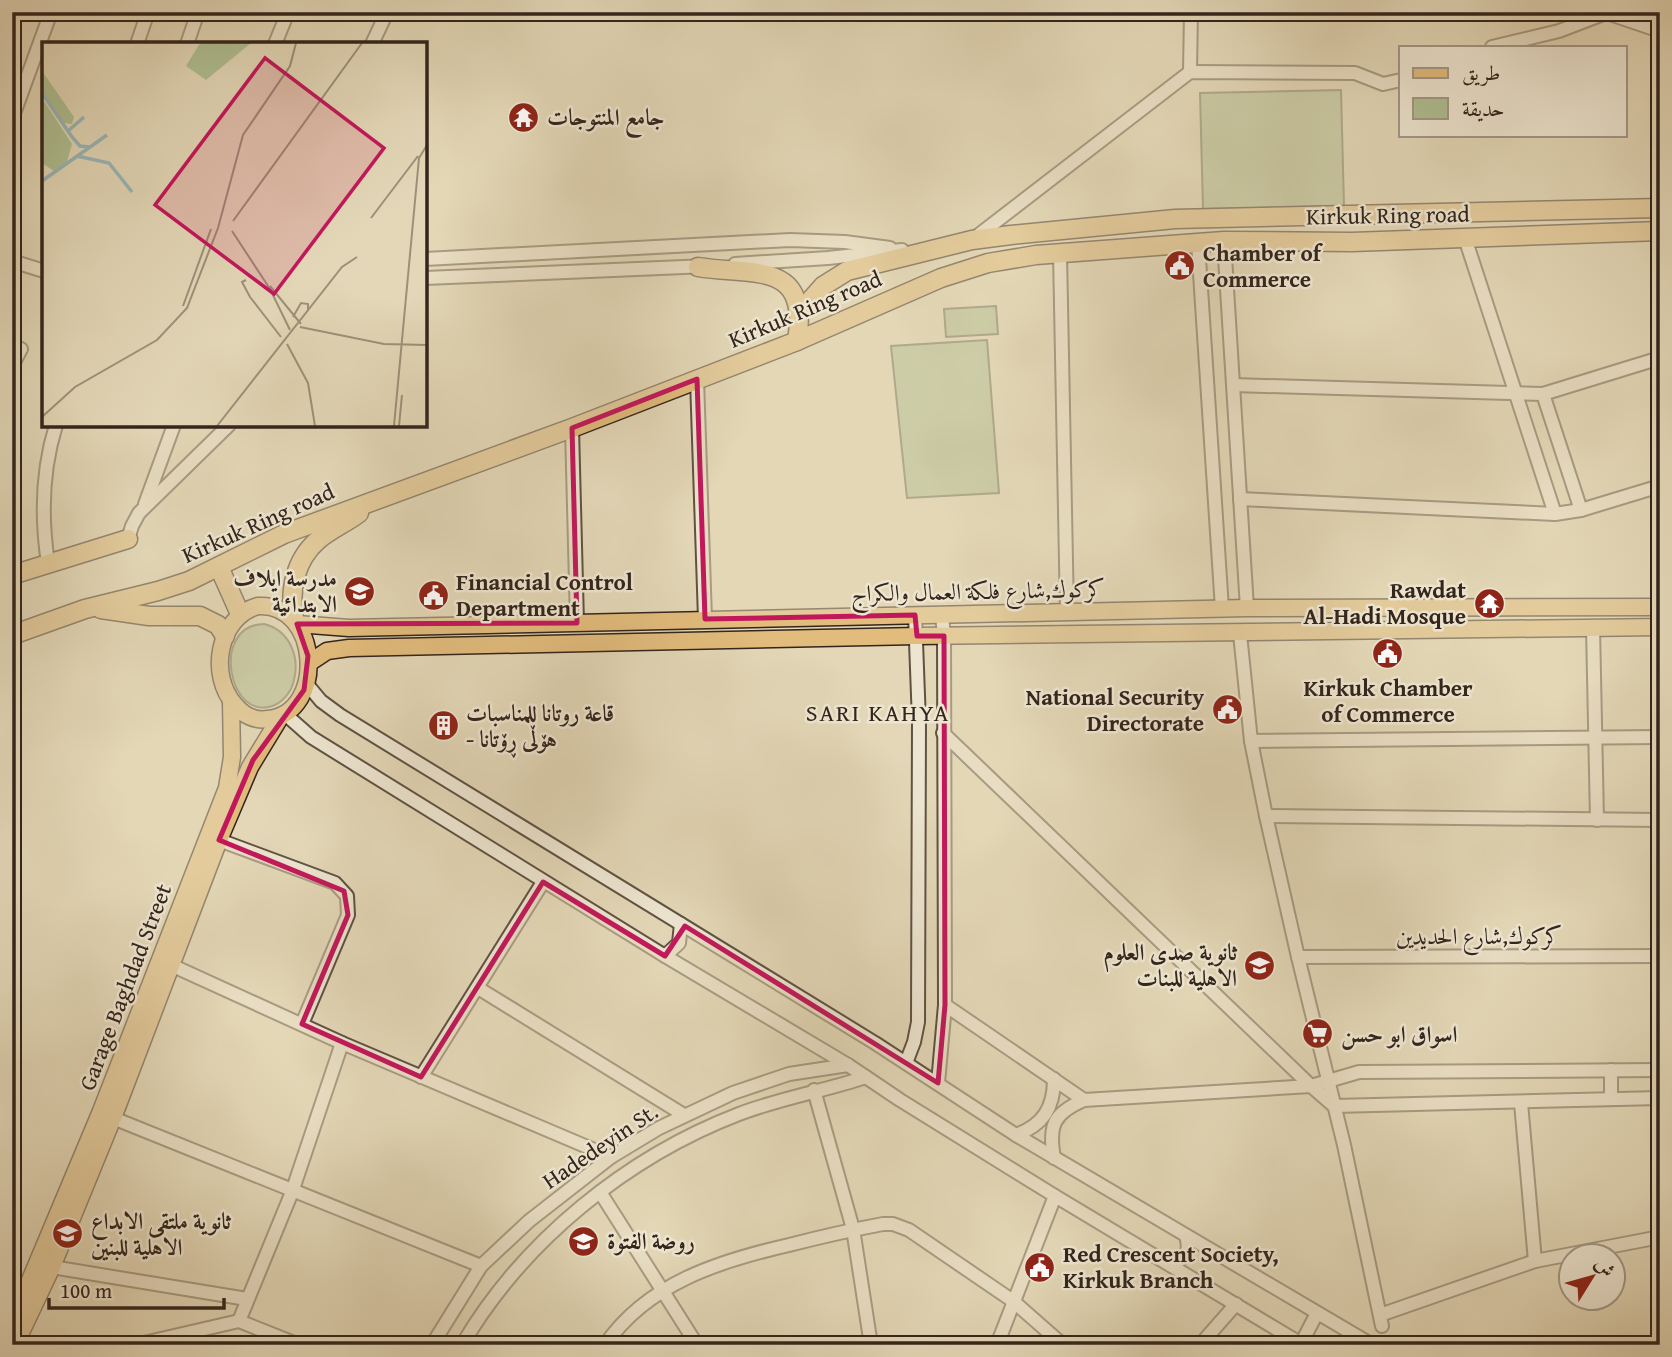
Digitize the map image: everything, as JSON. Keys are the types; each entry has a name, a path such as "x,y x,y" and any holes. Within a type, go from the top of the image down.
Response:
{"highway":[{"name":"Kirkuk Ring road","path":"800,312 822,286 838,275 856,268 972,240 1175,219 1660,208"},
{"path":"1352,242 1354,214"},
{"name":"Kirkuk Ring road","path":"12,635 94,607 174,586 219,568 284,534 572,428 797,341 964,270 1012,258 1224,241 1352,242 1660,231"},
{"path":"698,267 764,273 778,278 794,295 800,312 797,341"},
{"path":"295,622 292,590 300,563 318,540 353,518 373,501"},
{"path":"12,575 128,539"},
{"path":"219,568 240,614"},
{"path":"94,607 149,616 200,616 218,625 225,636"}],"main road":[{"name":"كركوك,شارع فلكة العمال والكراج","path":"295,622 349,628 1247,608 1660,607"},
{"path":"252,608 277,608 295,622 306,643 309,663 306,683 297,701 283,715 264,720 251,717 231,701 223,683 220,656 225,636 240,614 252,608"},
{"name":"كركوك,شارع فلكة العمال والكراج","path":"309,663 327,651 349,648 917,636 1660,627"},
{"name":"Garage Baghdad Street","path":"37,1285 227,788 232,757 231,701"},
{"name":"Garage Baghdad Street","path":"37,1285 52,1268 250,767 283,715"},
{"path":"12,1300 37,1285"},
{"path":"12,1323 37,1285"},
{"path":"15,1345 37,1285"},
{"path":"26,1345 38,1314 37,1285"}],"street":[{"path":"12,119 51,12"},
{"path":"138,42 148,12"},
{"path":"188,42 198,12"},
{"path":"276,42 288,12"},
{"path":"373,42 387,12"},
{"path":"1190,72 1191,12"},
{"path":"1496,46 1559,31 1605,13 1623,16 1660,31"},
{"path":"972,240 1190,72 1355,73 1383,84 1399,80"},
{"path":"1465,238 1518,393 1555,513"},
{"path":"427,258 809,239 900,250"},
{"path":"1224,241 1247,608"},
{"path":"1198,243 1222,609"},
{"path":"427,278 698,267 900,250 934,250"},
{"path":"1060,253 1067,613"},
{"path":"12,261 42,270"},
{"path":"12,346 21,349 12,366"},
{"path":"1233,385 1543,394 1660,358"},
{"path":"697,379 705,619"},
{"path":"1543,394 1581,510"},
{"path":"48,563 43,519 44,497 56,427"},
{"path":"144,507 173,427"},
{"path":"128,539 135,519 144,507 227,427"},
{"path":"572,428 577,623"},
{"path":"1240,499 1555,513 1581,510 1660,486"},
{"path":"906,1063 918,1021 915,615"},
{"path":"938,1083 944,1005 942,615"},
{"path":"1593,627 1597,820"},
{"path":"1240,634 1251,741 1266,816 1334,1105 1381,1321 1535,1261 1660,1237"},
{"path":"306,683 330,708 906,1063 1016,1135 1372,1345"},
{"path":"283,715 311,737 543,882 848,1065 1055,1196 1302,1344 1317,1313"},
{"path":"943,733 1334,1105 1660,1098"},
{"path":"1251,741 1660,737"},
{"path":"1266,816 1660,820"},
{"path":"219,841 329,881 340,886 348,897 348,915 302,1024"},
{"path":"421,1077 543,882"},
{"path":"665,956 678,943 681,924"},
{"name":"كركوك,شارع الحديدين","path":"1298,957 1660,956"},
{"path":"171,965 342,1043 611,1157"},
{"path":"478,988 684,1115"},
{"path":"944,1005 1084,1100"},
{"path":"239,1321 292,1192 342,1043"},
{"name":"Hadedeyin St.","path":"432,1345 481,1266 529,1221 611,1157 684,1115 733,1093 777,1078 848,1065"},
{"path":"1611,1070 1611,1100"},
{"path":"1054,1158 1052,1127 1063,1111 1084,1100 1311,1086 1359,1072 1660,1070"},
{"name":"Hadedeyin St.","path":"462,1345 505,1284 545,1240 600,1192 664,1150 713,1125 766,1104 866,1077"},
{"path":"1016,1135 1035,1126 1044,1118 1052,1100 1054,1079"},
{"path":"814,1090 853,1229 871,1345"},
{"path":"1521,1103 1535,1261"},
{"path":"113,1118 481,1266"},
{"path":"600,1192 698,1345"},
{"path":"998,1345 1055,1196"},
{"path":"529,1221 545,1240"},
{"path":"605,1345 631,1315 665,1290 695,1273 732,1258 883,1224 901,1227 1013,1301 1063,1345"},
{"path":"1169,1264 1186,1256 1189,1245 1186,1236"},
{"path":"52,1268 247,1299"},
{"path":"1200,1345 1236,1304"},
{"path":"135,1345 239,1321 299,1345"}],"highlighted area":[{"path":"697,379 705,619 915,615 917,636 944,636 945,1005 938,1083 685,926 665,956 543,882 421,1077 302,1024 348,915 344,891 219,840 253,760 304,690 308,656 297,624 577,623 572,428"}],"green space":[{"path":"1341,90 1344,206 1203,209 1200,93"},
{"path":"996,306 998,334 946,337 944,309"},
{"path":"987,340 999,493 907,498 891,346"},
{"path":"264,624 280,632 291,645 295,671 292,687 285,698 275,705 259,707 246,701 237,688 231,655 236,640 247,629"}],"place":[{"name":"جامع المنتوجات","path":"524,117"},
{"name":"Chamber of Commerce","path":"1180,266"},
{"name":"مدرسة ايلاف الابتدائية","path":"360,591"},
{"name":"Financial Control Department","path":"433,595"},
{"name":"Rawdat Al-Hadi Mosque","path":"1489,603"},
{"name":"Kirkuk Chamber of Commerce","path":"1388,654"},
{"name":"National Security Directorate","path":"1227,710"},
{"name":"قاعة روتانا للمناسبات - هۆڵی ڕۆتانا","path":"443,726"},
{"name":"ثانوية صدى العلوم الاهلية للبنات","path":"1260,965"},
{"name":"اسواق ابو حسن","path":"1318,1034"},
{"name":"ثانوية ملتقى الابداع الاهلية للبنين","path":"68,1234"},
{"name":"روضة الفتوة","path":"584,1241"},
{"name":"Red Crescent Society, Kirkuk Branch","path":"1040,1267"}],"district":[{"name":"SARI KAHYA","path":"878,713"}]}
